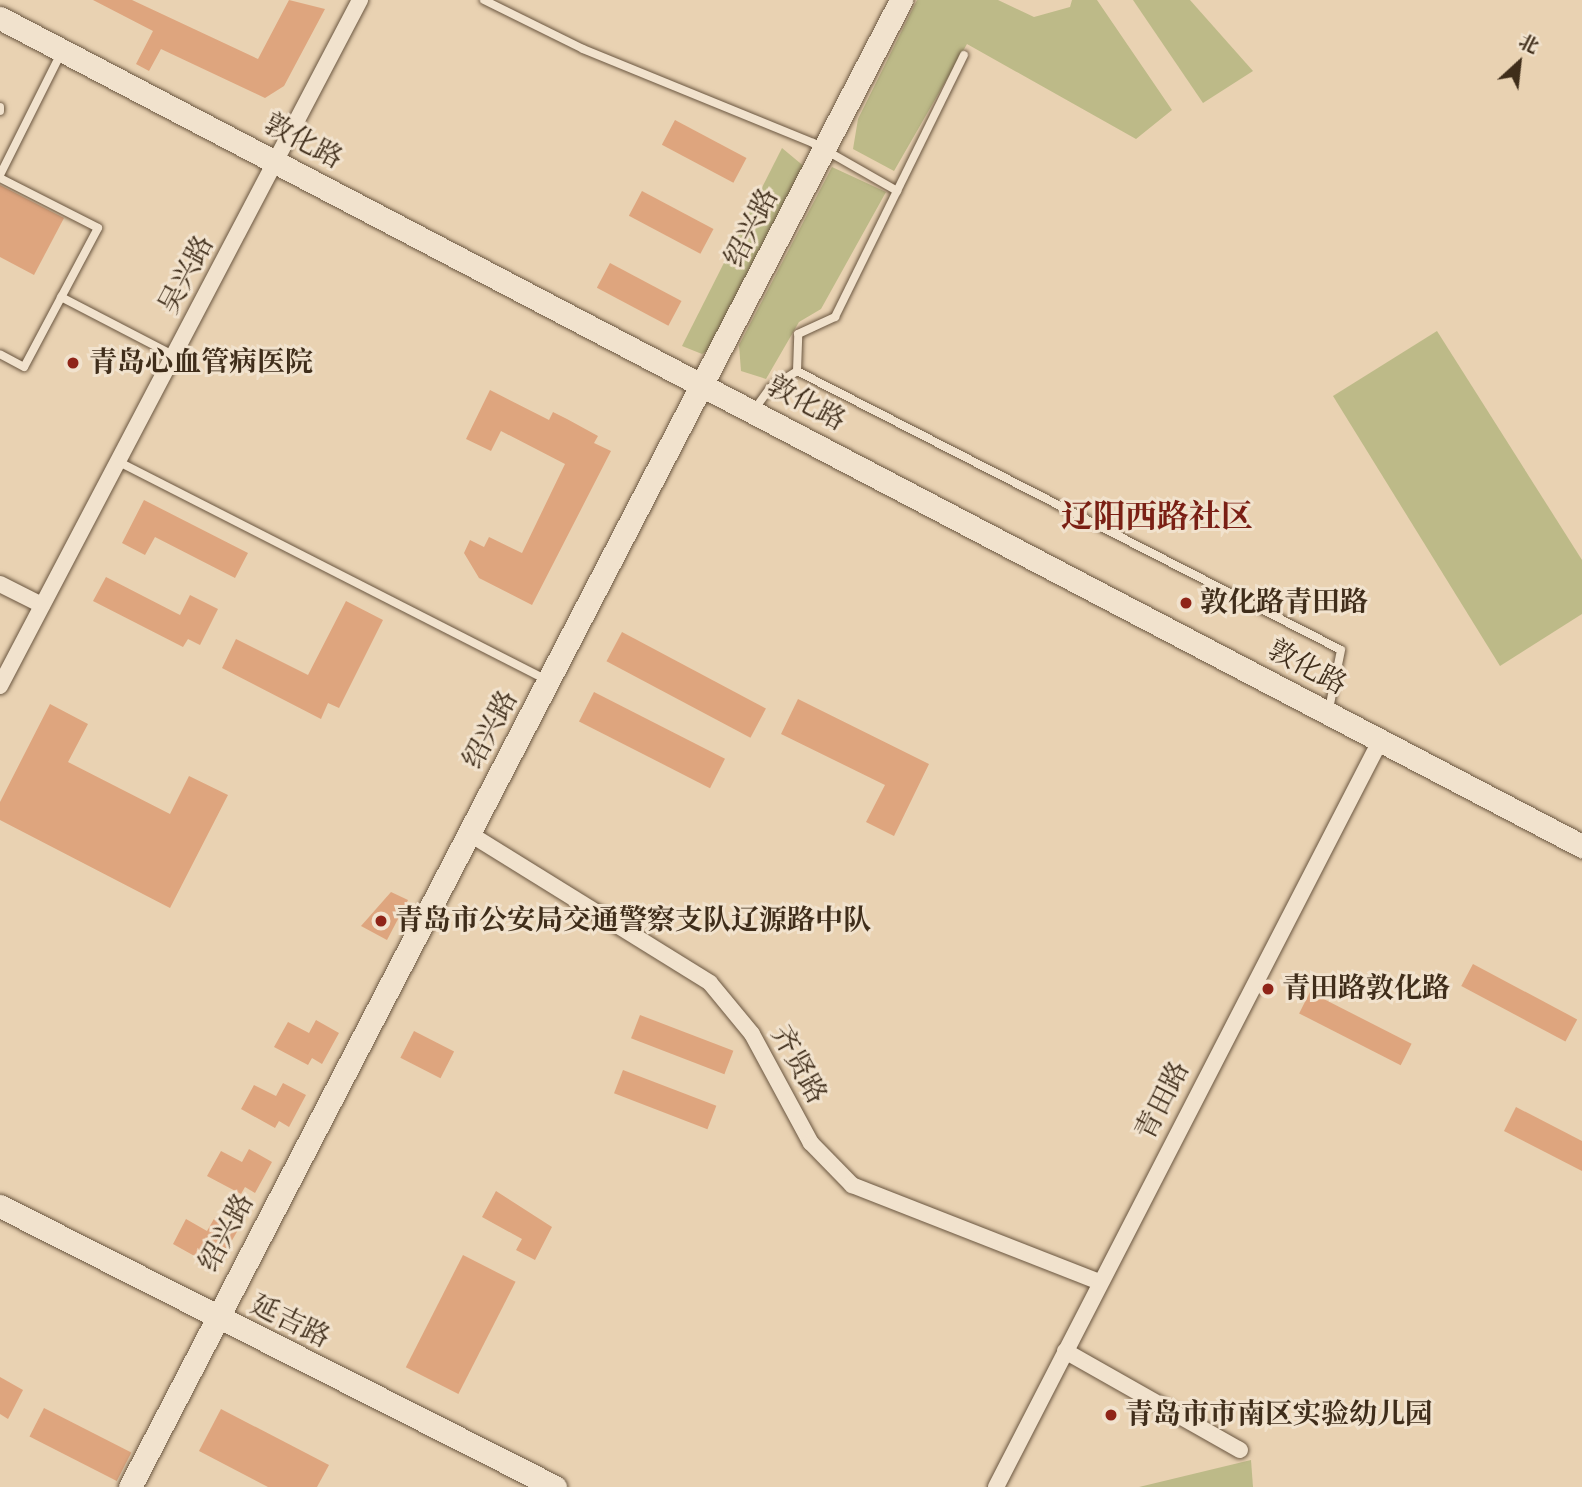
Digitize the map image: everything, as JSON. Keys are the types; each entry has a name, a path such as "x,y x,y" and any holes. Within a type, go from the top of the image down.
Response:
{"main road":[{"name":"绍兴路","path":"130,1487 706,384 901,0"},
{"name":"敦化路","path":"0,18 706,384 1582,846"},
{"name":"延吉路","path":"0,1206 216,1318 555,1487"}],"street":[{"name":"吴兴路","path":"0,686 360,0"},
{"path":"0,584 42,605"},
{"name":"青田路","path":"996,1487 1099,1282 1380,741"},
{"name":"齐贤路","path":"470,834 710,982 752,1034 811,1143 852,1185 1099,1282"},
{"path":"1065,1350 1240,1450"}],"lane":[{"path":"484,0 824,152 897,191"},
{"path":"0,354 24,367 97,228 0,177 62,50"},
{"path":"797,371 798,334 835,317 964,54"},
{"path":"61,297 174,355"},
{"path":"754,410 770,388 797,371"},
{"path":"797,371 1341,650 1328,713"},
{"path":"117,461 550,681"}],"shaded area":[{"path":"917,0 998,0 1034,17 1070,7 1072,0 1097,0 1172,110 1136,139 967,44 894,171 853,149 858,119"},
{"path":"1133,0 1190,0 1253,71 1203,103"},
{"path":"782,148 806,168 719,343 702,354 682,346"},
{"path":"832,167 886,192 821,309 799,322 766,379 741,371 739,345"},
{"path":"1437,331 1582,560 1582,614 1500,666 1333,396"},
{"path":"1251,1460 1253,1487 1139,1487"}],"building":[{"path":"93,0 132,0 258,59 289,0 325,9 284,86 265,98 161,49 149,71 136,64 153,31"},
{"path":"675,120 747,158 733,183 662,145"},
{"path":"0,185 64,218 34,275 0,257"},
{"path":"642,191 714,229 700,254 629,216"},
{"path":"610,263 682,301 668,326 597,288"},
{"path":"490,390 549,420 553,412 567,419 598,436 594,443 611,451 532,605 479,578 464,553 470,540 484,547 489,537 522,553 565,464 501,431 491,451 466,439"},
{"path":"144,500 248,553 235,578 155,537 145,555 122,543"},
{"path":"106,577 180,615 190,595 218,609 200,645 188,639 183,647 93,601"},
{"path":"346,601 383,620 339,708 328,703 321,719 222,668 236,639 308,675"},
{"path":"622,632 766,709 750,738 607,661"},
{"path":"594,692 725,759 710,788 579,721"},
{"path":"798,699 929,764 894,836 866,822 885,785 781,734"},
{"path":"50,704 88,724 68,762 170,814 189,776 228,795 170,908 0,820 0,802"},
{"name":"青岛市公安局交通警察支队辽源路中队","path":"391,892 408,900 387,940 361,926"},
{"path":"1473,964 1577,1019 1565,1041 1461,986"},
{"path":"1310,992 1412,1044 1401,1065 1299,1013"},
{"path":"640,1015 733,1051 724,1074 631,1038"},
{"path":"316,1020 339,1033 322,1064 312,1058 308,1065 274,1047 288,1022 309,1033"},
{"path":"414,1031 454,1051 440,1078 400,1058"},
{"path":"623,1070 716,1106 707,1129 614,1093"},
{"path":"283,1083 306,1095 289,1127 279,1121 275,1128 241,1109 254,1085 276,1096"},
{"path":"1516,1107 1582,1141 1582,1171 1504,1131"},
{"path":"249,1149 272,1162 255,1193 245,1187 241,1194 207,1176 221,1151 242,1162"},
{"path":"496,1191 552,1227 535,1260 516,1250 522,1239 482,1217"},
{"path":"215,1217 238,1230 220,1261 211,1256 207,1263 173,1244 186,1219 207,1231"},
{"path":"463,1255 516,1282 458,1394 406,1367"},
{"path":"0,1377 23,1390 8,1419 0,1414"},
{"path":"44,1408 131,1452 117,1481 29,1437"},
{"path":"221,1409 329,1465 317,1487 268,1487 199,1451"}],"place":[{"name":"青岛心血管病医院","path":"73,363"},
{"name":"敦化路青田路","path":"1186,603"},
{"name":"青岛市公安局交通警察支队辽源路中队","path":"381,921"},
{"name":"青田路敦化路","path":"1268,989"},
{"name":"青岛市市南区实验幼儿园","path":"1111,1415"}],"district":[{"name":"辽阳西路社区","path":"1157,517"}]}
